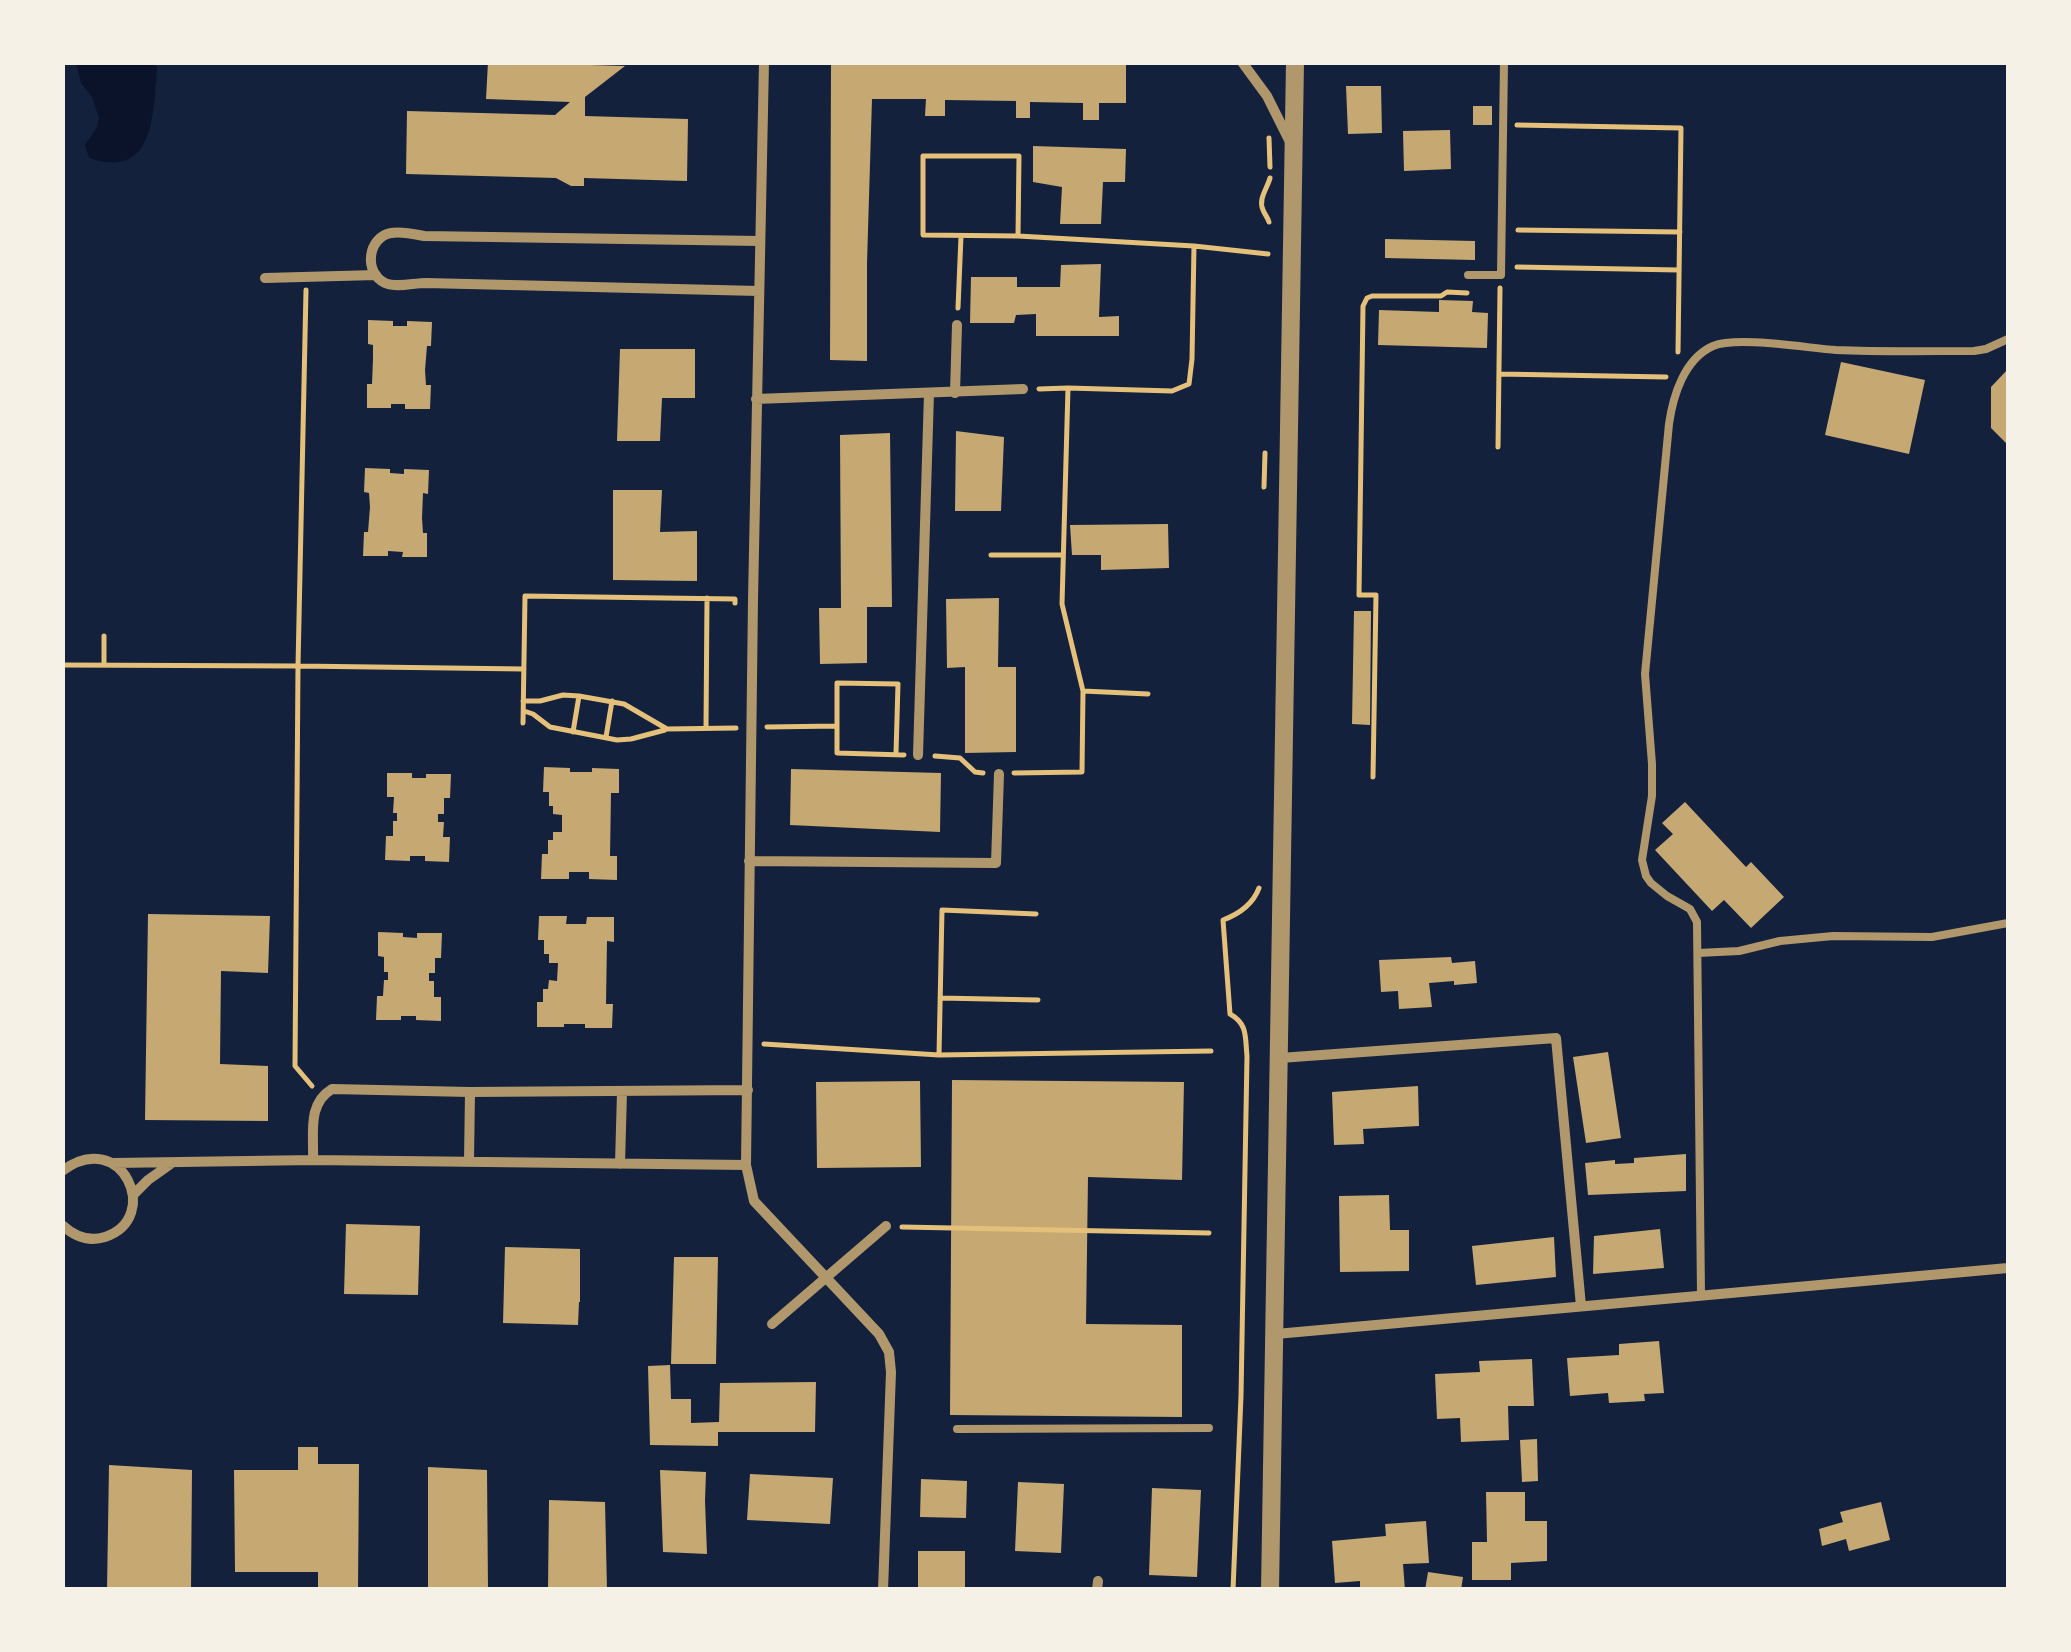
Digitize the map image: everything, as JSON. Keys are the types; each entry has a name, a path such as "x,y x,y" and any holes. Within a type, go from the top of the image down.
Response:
{"street":[{"path":"764,62 746,1165 754,1201 885,1342 891,1362 883,1590"},
{"path":"1242,62 1280,119 1294,158"},
{"path":"1270,1590 1295,62"},
{"path":"759,291 408,283 400,286 386,284 376,276 370,260 378,240 394,232 424,236 760,241"},
{"path":"265,278 376,276"},
{"path":"955,393 957,325"},
{"path":"756,399 1022,390"},
{"path":"918,756 929,393"},
{"path":"749,861 996,863 999,774"},
{"path":"1280,1058 1556,1038 1581,1306"},
{"path":"313,1160 315,1108 320,1096 332,1088 470,1092 748,1090"},
{"path":"469,1160 470,1092"},
{"path":"620,1164 622,1092"},
{"path":"62,1171 74,1162 101,1158 123,1172 134,1195 128,1220 108,1236 82,1238 62,1225"},
{"path":"114,1164 469,1160 746,1165"},
{"path":"134,1195 172,1162"},
{"path":"772,1324 886,1226"},
{"path":"1276,1334 2008,1268"}],"lane":[{"path":"1468,275 1501,271 1504,62"},
{"path":"1702,1295 1697,922 1686,905 1651,884 1642,860 1652,796 1645,674 1672,402 1698,357 1726,343 1841,350 1974,351 1986,350 2008,339"},
{"path":"1698,953 1739,951 1817,937 1932,936 2008,924"},
{"path":"957,1429 1209,1428"}],"path":[{"path":"1503,125 1681,128 1678,359"},
{"path":"1268,130 1270,182 1262,194 1262,208 1269,218 1269,236"},
{"path":"1018,236 1019,156 923,156 923,236 1018,236 1268,254"},
{"path":"1501,229 1680,232"},
{"path":"957,325 960,236"},
{"path":"1068,388 1172,391 1188,384 1194,246"},
{"path":"1498,447 1501,271 1680,270"},
{"path":"307,277 298,666 295,1066 320,1096"},
{"path":"1373,777 1376,595 1359,594 1363,306 1366,298 1372,296 1483,293"},
{"path":"1500,374 1678,377"},
{"path":"1264,496 1265,438"},
{"path":"991,555 1064,556"},
{"path":"523,724 525,596 735,599 735,617"},
{"path":"706,727 707,598"},
{"path":"104,636 104,665"},
{"path":"62,665 524,670"},
{"path":"837,726 837,683 898,684 896,754"},
{"path":"1083,690 1148,694"},
{"path":"573,732 579,696"},
{"path":"606,738 612,701"},
{"path":"523,710 550,727 606,738 631,739 672,729"},
{"path":"1233,1590 1247,1056 1241,1020 1230,1014 1223,920 1242,911 1259,888"},
{"path":"939,1055 942,910 1036,914"},
{"path":"940,998 1038,1000"},
{"path":"746,1043 939,1055 1211,1052"},
{"path":"886,1226 1209,1233"}],"water":[{"path":"76,62 155,63 154,103 147,138 127,160 89,158 85,145 99,118 92,97 81,83"}],"building":[{"path":"488,62 625,66 585,97 585,116 688,119 687,181 584,178 584,186 571,186 556,178 406,174 407,111 555,115 570,102 486,99"},
{"path":"831,62 1126,64 1126,103 1099,103 1099,120 1083,120 1083,103 1030,102 1030,118 1016,118 1016,101 945,100 945,116 925,116 926,99 872,99 867,361 830,360"},
{"path":"1346,86 1381,86 1382,133 1348,134"},
{"path":"1473,106 1492,106 1492,125 1473,125"},
{"path":"1450,130 1451,169 1404,171 1403,131"},
{"path":"1033,146 1126,149 1125,182 1103,182 1101,224 1060,224 1062,187 1033,182"},
{"path":"1385,239 1475,241 1475,260 1385,258"},
{"path":"1101,264 1099,317 1119,316 1119,336 1036,336 1036,314 1016,315 1014,323 970,323 971,277 1017,277 1017,287 1060,287 1061,265"},
{"path":"1439,300 1473,301 1472,312 1488,313 1487,348 1378,345 1379,310 1439,312"},
{"path":"368,320 393,321 393,326 407,326 407,321 432,322 425,370 426,385 431,385 430,409 405,409 405,404 367,408 373,359 373,345 368,344"},
{"path":"620,349 695,349 695,398 662,398 660,441 617,441"},
{"path":"1841,362 1925,380 1909,454 1825,435"},
{"path":"2008,369 2008,445 1991,428 1991,387"},
{"path":"956,431 1004,437 1001,511 955,511"},
{"path":"890,433 892,607 867,607 867,663 820,664 819,608 841,608 840,435"},
{"path":"365,468 404,474 404,469 429,470 422,518 423,533 427,533 427,557 402,557 403,552 388,551 388,556 363,556 370,507 369,493 364,492"},
{"path":"613,490 662,490 660,532 697,531 697,581 613,580"},
{"path":"1168,524 1169,568 1101,570 1101,555 1072,555 1070,525"},
{"path":"999,598 998,667 1016,667 1016,752 965,753 965,667 947,668 946,599"},
{"path":"1354,611 1371,611 1370,725 1352,724"},
{"path":"544,767 570,768 570,772 619,769 619,793 611,793 610,856 617,856 617,880 589,879 589,872 569,872 569,879 541,879 542,854 548,854 548,840 553,840 553,832 562,832 562,815 553,814 549,792 543,792"},
{"path":"791,769 941,773 940,832 790,825"},
{"path":"387,773 412,773 412,778 451,774 450,798 444,798 444,814 438,814 438,822 444,822 443,837 450,837 449,862 425,861 425,856 410,856 410,861 385,860 386,836 393,836 393,821 397,821 394,797 387,797"},
{"path":"1685,802 1746,867 1751,862 1784,897 1751,928 1724,900 1712,911 1655,850 1673,834 1662,823"},
{"path":"148,914 270,916 268,973 221,971 220,1064 268,1066 268,1121 145,1120"},
{"path":"539,916 567,916 566,924 586,924 587,917 614,917 614,942 607,941 606,1004 613,1004 612,1028 585,1028 585,1024 537,1027 537,1002 543,1002 543,989 548,989 549,980 557,981 558,963 549,963 544,940 538,940"},
{"path":"378,932 417,938 417,933 442,933 441,958 435,958 435,973 429,973 429,981 434,981 434,997 441,997 441,1021 416,1020 416,1016 376,1020 377,996 383,996 384,980 388,980 384,957 378,956"},
{"path":"1451,957 1452,963 1475,961 1477,983 1429,983 1432,1007 1399,1009 1398,991 1381,992 1379,960"},
{"path":"1608,1052 1621,1138 1586,1143 1573,1057"},
{"path":"952,1080 1184,1082 1182,1180 1088,1177 1086,1324 1182,1325 1182,1417 950,1415"},
{"path":"920,1081 921,1167 817,1168 816,1082"},
{"path":"1418,1086 1419,1126 1363,1129 1364,1144 1334,1145 1332,1092"},
{"path":"1686,1154 1686,1191 1588,1195 1585,1163 1634,1163 1634,1158"},
{"path":"1389,1195 1390,1230 1409,1230 1409,1271 1340,1272 1339,1196"},
{"path":"346,1224 420,1226 418,1295 344,1294"},
{"path":"1660,1229 1664,1268 1593,1274 1594,1236"},
{"path":"1554,1237 1556,1277 1476,1285 1472,1246"},
{"path":"505,1247 580,1249 578,1325 503,1323"},
{"path":"674,1257 718,1257 716,1364 671,1364"},
{"path":"1659,1341 1664,1393 1644,1394 1645,1401 1609,1403 1608,1393 1570,1396 1567,1358 1619,1355 1619,1344"},
{"path":"1532,1359 1534,1406 1508,1406 1509,1440 1461,1442 1460,1418 1437,1419 1435,1374 1480,1372 1479,1361"},
{"path":"670,1365 671,1399 691,1399 691,1423 719,1422 720,1383 816,1382 815,1432 718,1432 718,1446 650,1445 648,1366"},
{"path":"1537,1439 1538,1481 1522,1482 1520,1440"},
{"path":"298,1447 318,1447 318,1464 359,1464 358,1590 318,1590 318,1572 235,1572 234,1470 298,1470"},
{"path":"109,1465 192,1470 191,1590 107,1590"},
{"path":"428,1467 487,1470 488,1590 428,1590"},
{"path":"660,1470 706,1472 707,1554 663,1552"},
{"path":"750,1474 833,1478 830,1524 747,1520"},
{"path":"921,1479 967,1481 966,1518 920,1517"},
{"path":"1018,1482 1064,1484 1061,1553 1015,1551"},
{"path":"1152,1488 1201,1490 1197,1577 1149,1575"},
{"path":"1486,1492 1525,1492 1525,1521 1547,1521 1547,1561 1511,1563 1511,1580 1472,1580 1472,1542 1487,1542"},
{"path":"549,1500 605,1502 607,1590 548,1590"},
{"path":"1881,1502 1890,1540 1849,1551 1846,1539 1822,1546 1819,1529 1843,1522 1840,1512"},
{"path":"1426,1521 1429,1563 1403,1564 1405,1590 1360,1590 1360,1581 1335,1583 1332,1541 1386,1536 1385,1524"},
{"path":"918,1551 965,1551 965,1588 918,1588"},
{"path":"1428,1572 1463,1577 1461,1590 1425,1590"}]}
